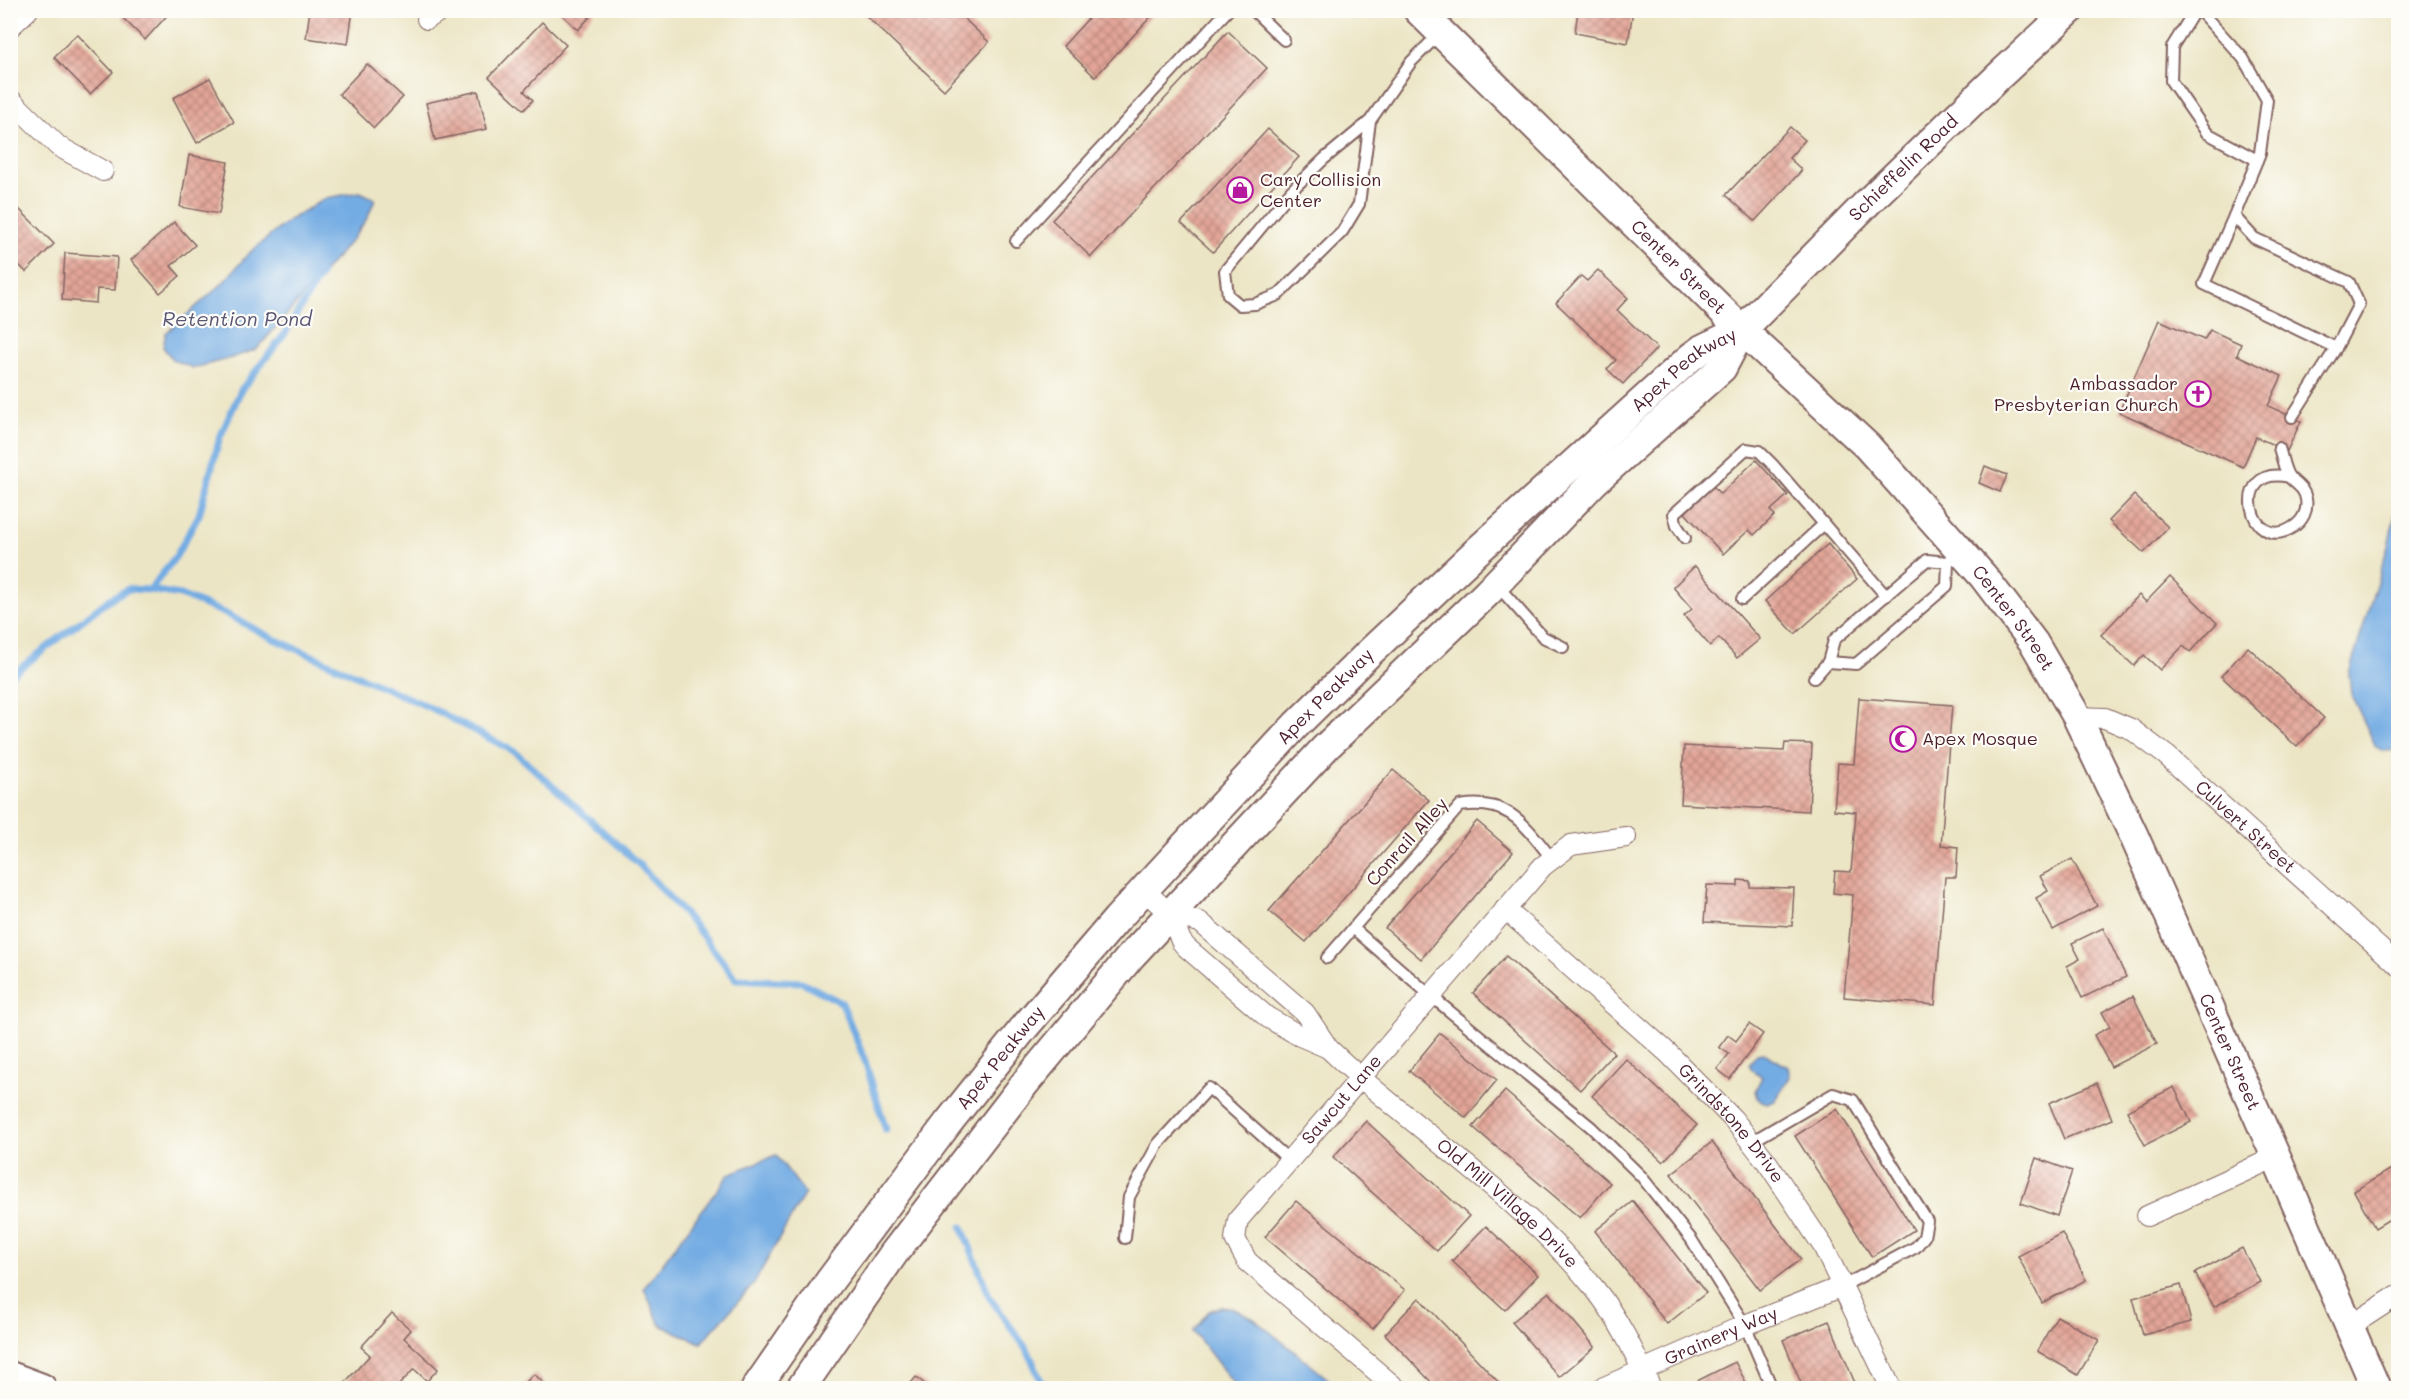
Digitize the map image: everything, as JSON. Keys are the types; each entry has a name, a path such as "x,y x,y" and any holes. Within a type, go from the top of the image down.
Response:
{"main road":[{"name":"Schieffelin Road","path":"1742,330 1878,193 2070,10"},
{"name":"Center Street","path":"1420,11 1742,330 1867,446 1954,556 1983,576 2034,643 2077,717 2133,834 2376,1389"},
{"name":"Apex Peakway","path":"801,1389 894,1252 1026,1082 1131,956 1325,748 1496,584 1595,481 1722,368 1742,330"},
{"name":"Apex Peakway","path":"756,1389 829,1282 948,1123 1036,1014 1144,890 1296,725 1418,605 1691,357 1702,349 1742,330"},
{"path":"10,1376 42,1389"}],"street":[{"path":"10,27 28,10"},
{"path":"10,99 58,146 103,171"},
{"name":"Culvert Street","path":"2077,717 2105,718 2131,729 2167,756 2398,965"},
{"name":"Sawcut Lane","path":"1396,1389 1247,1261 1235,1239 1238,1220 1543,866 1571,845 1626,837"},
{"name":"Old Mill Village Drive","path":"1144,890 1171,915 1180,941 1267,1017 1300,1036 1328,1048"},
{"name":"Grindstone Drive","path":"1505,909 1668,1053 1751,1142 1823,1246 1891,1389"},
{"name":"Old Mill Village Drive","path":"1171,915 1200,922 1305,1013 1328,1048 1474,1171 1564,1255 1595,1290 1615,1318 1647,1380"},
{"path":"2146,1216 2276,1157"},
{"name":"Grainery Way","path":"1602,1389 1647,1380 1745,1325 1843,1286"},
{"path":"2349,1327 2398,1295"}],"lane":[{"path":"1016,241 1228,10"},
{"path":"1253,10 1284,40"},
{"path":"2195,10 2172,47 2171,81 2207,133 2257,160"},
{"path":"2199,10 2243,58 2267,100 2260,153 2204,284 2336,348"},
{"path":"1370,121 1359,204 1342,232 1278,295 1255,304 1240,305 1228,295 1225,272 1292,190 1324,159 1370,121 1411,62 1440,32"},
{"path":"2234,216 2254,238 2349,282 2359,304 2336,348 2292,417"},
{"path":"2279,448 2289,477 2303,490 2306,508 2303,517 2290,529 2281,532 2271,531 2256,521 2251,513 2251,495 2256,486 2271,476 2289,477"},
{"path":"1685,538 1677,526 1674,514 1746,449 1759,451 1886,596"},
{"path":"1742,599 1824,525"},
{"path":"1814,678 1828,662 1834,640 1927,560 1954,556 1947,586 1856,664 1828,662"},
{"path":"1496,584 1543,637 1563,647"},
{"name":"Conrail Alley","path":"1327,958 1460,806 1481,802 1500,807 1526,825 1552,859"},
{"path":"1353,927 1431,996 1591,1127 1641,1176 1691,1239 1745,1325 1772,1389"},
{"path":"1125,1238 1129,1197 1158,1144 1209,1088 1289,1160"},
{"path":"1751,1142 1833,1094 1853,1100 1927,1221 1924,1237 1916,1247 1843,1286"}],"water":[{"name":"Retention Pond","path":"360,192 375,199 368,217 354,237 257,349 193,368 173,360 163,347 166,333 223,283 248,254 289,220 326,198"},
{"path":"2398,502 2398,750 2384,751 2376,747 2351,694 2349,673 2388,546"},
{"path":"1764,1053 1788,1067 1790,1077 1775,1101 1767,1104 1757,1098 1755,1091 1762,1077 1749,1064 1757,1054"},
{"path":"776,1155 805,1193 753,1285 701,1343 660,1325 644,1288 729,1174"},
{"path":"1221,1307 1235,1309 1254,1319 1339,1388 1237,1388 1193,1331 1209,1311"}],"building":[{"path":"128,10 172,10 145,40 122,17"},
{"path":"310,10 353,10 348,44 306,38"},
{"path":"557,10 596,10 578,30"},
{"path":"860,10 955,10 989,42 944,90"},
{"path":"1096,10 1157,10 1095,77 1063,46"},
{"path":"1578,10 1633,10 1628,43 1575,33"},
{"path":"542,22 566,45 524,91 533,100 524,110 489,77"},
{"path":"1228,31 1267,68 1091,257 1052,220"},
{"path":"77,34 113,72 90,94 54,57"},
{"path":"367,64 403,97 374,128 339,94"},
{"path":"210,78 234,122 197,143 173,98"},
{"path":"478,91 487,129 435,140 426,103"},
{"path":"1790,127 1805,140 1789,158 1802,170 1755,221 1726,195"},
{"name":"Cary Collision Center","path":"1268,129 1299,157 1213,252 1181,223"},
{"path":"189,155 228,162 219,214 180,207"},
{"path":"13,203 54,244 26,272 10,256 10,206"},
{"path":"174,222 195,245 171,266 180,276 160,293 131,260"},
{"path":"65,253 117,257 115,290 97,289 96,303 62,300"},
{"path":"1598,270 1628,298 1617,310 1657,348 1623,384 1607,369 1616,360 1556,303 1581,276 1587,281"},
{"path":"2159,320 2204,340 2210,330 2241,344 2237,355 2282,376 2268,406 2301,421 2287,451 2256,437 2243,467 2119,412"},
{"path":"1756,460 1788,495 1770,511 1775,515 1754,535 1749,530 1723,554 1685,513 1713,486 1720,494"},
{"path":"1985,466 2007,475 2000,492 1979,483"},
{"path":"2134,495 2168,527 2144,553 2109,521"},
{"path":"1828,544 1857,579 1795,634 1765,601"},
{"path":"1695,566 1760,639 1737,658 1719,638 1710,646 1684,616 1692,609 1673,587"},
{"path":"2170,577 2217,623 2190,652 2183,646 2160,670 2144,655 2134,666 2101,635 2139,595 2146,602"},
{"path":"2248,647 2324,718 2297,747 2221,676"},
{"path":"1859,698 1952,705 1941,845 1958,847 1956,877 1945,877 1935,1005 1844,997 1853,895 1833,893 1835,871 1851,872 1856,812 1834,810 1838,763 1854,764"},
{"path":"1785,743 1812,744 1809,811 1681,804 1684,746 1784,751"},
{"path":"1393,770 1429,800 1306,942 1269,911"},
{"path":"1477,821 1513,852 1421,959 1385,928"},
{"path":"2072,859 2097,906 2053,930 2036,898 2048,891 2040,876"},
{"path":"1738,880 1750,881 1750,887 1794,888 1792,926 1704,922 1707,885 1738,886"},
{"path":"2103,928 2126,977 2082,998 2067,966 2080,959 2072,943"},
{"path":"1506,956 1614,1053 1580,1090 1473,993"},
{"path":"2133,996 2157,1044 2111,1067 2094,1035 2110,1027 2102,1012"},
{"path":"1749,1024 1763,1034 1730,1079 1717,1069 1729,1054 1719,1047 1728,1035 1736,1041"},
{"path":"1440,1033 1497,1080 1466,1118 1409,1071"},
{"path":"1626,1059 1697,1125 1663,1162 1592,1096"},
{"path":"2097,1083 2112,1119 2064,1139 2049,1103"},
{"path":"2174,1087 2191,1122 2145,1145 2127,1111"},
{"path":"1505,1091 1610,1183 1580,1218 1473,1127"},
{"path":"1837,1109 1914,1230 1872,1257 1795,1136"},
{"path":"1366,1121 1469,1216 1437,1251 1333,1157"},
{"path":"1712,1142 1801,1259 1760,1290 1671,1174"},
{"path":"2036,1158 2072,1171 2057,1216 2021,1203"},
{"path":"2398,1165 2398,1214 2375,1228 2354,1191"},
{"path":"1296,1201 1405,1290 1373,1329 1265,1237"},
{"path":"1633,1201 1706,1293 1667,1324 1595,1231"},
{"path":"1486,1226 1538,1275 1505,1310 1452,1261"},
{"path":"2062,1233 2086,1280 2042,1303 2018,1256"},
{"path":"2242,1248 2260,1282 2214,1307 2195,1273"},
{"path":"2181,1285 2191,1322 2143,1335 2133,1298"},
{"path":"1549,1292 1595,1347 1559,1377 1512,1322"},
{"path":"1419,1298 1503,1387 1437,1388 1385,1334"},
{"path":"392,1313 411,1330 404,1338 438,1369 427,1381 414,1369 396,1388 340,1388 370,1355 361,1347"},
{"path":"2057,1316 2099,1340 2078,1375 2037,1351"},
{"path":"1829,1321 1857,1388 1803,1388 1783,1340"},
{"path":"1735,1362 1749,1388 1691,1388 1689,1385"},
{"path":"534,1374 549,1388 520,1388"},
{"path":"916,1377 930,1388 907,1388"}],"waterway":[{"path":"150,590 176,556 199,515 220,437 241,390 284,335 321,274"},
{"path":"10,676 110,599 128,589 150,590 180,595 224,613 274,639 431,708 515,752 640,865 695,926 736,979 802,982 842,1003 865,1061 886,1130"},
{"path":"962,1227 990,1298 1028,1351 1044,1388"}],"place":[{"name":"Cary Collision Center","path":"1240,190"},
{"name":"Ambassador Presbyterian Church","path":"2198,394"},
{"name":"Apex Mosque","path":"1903,739"}]}
